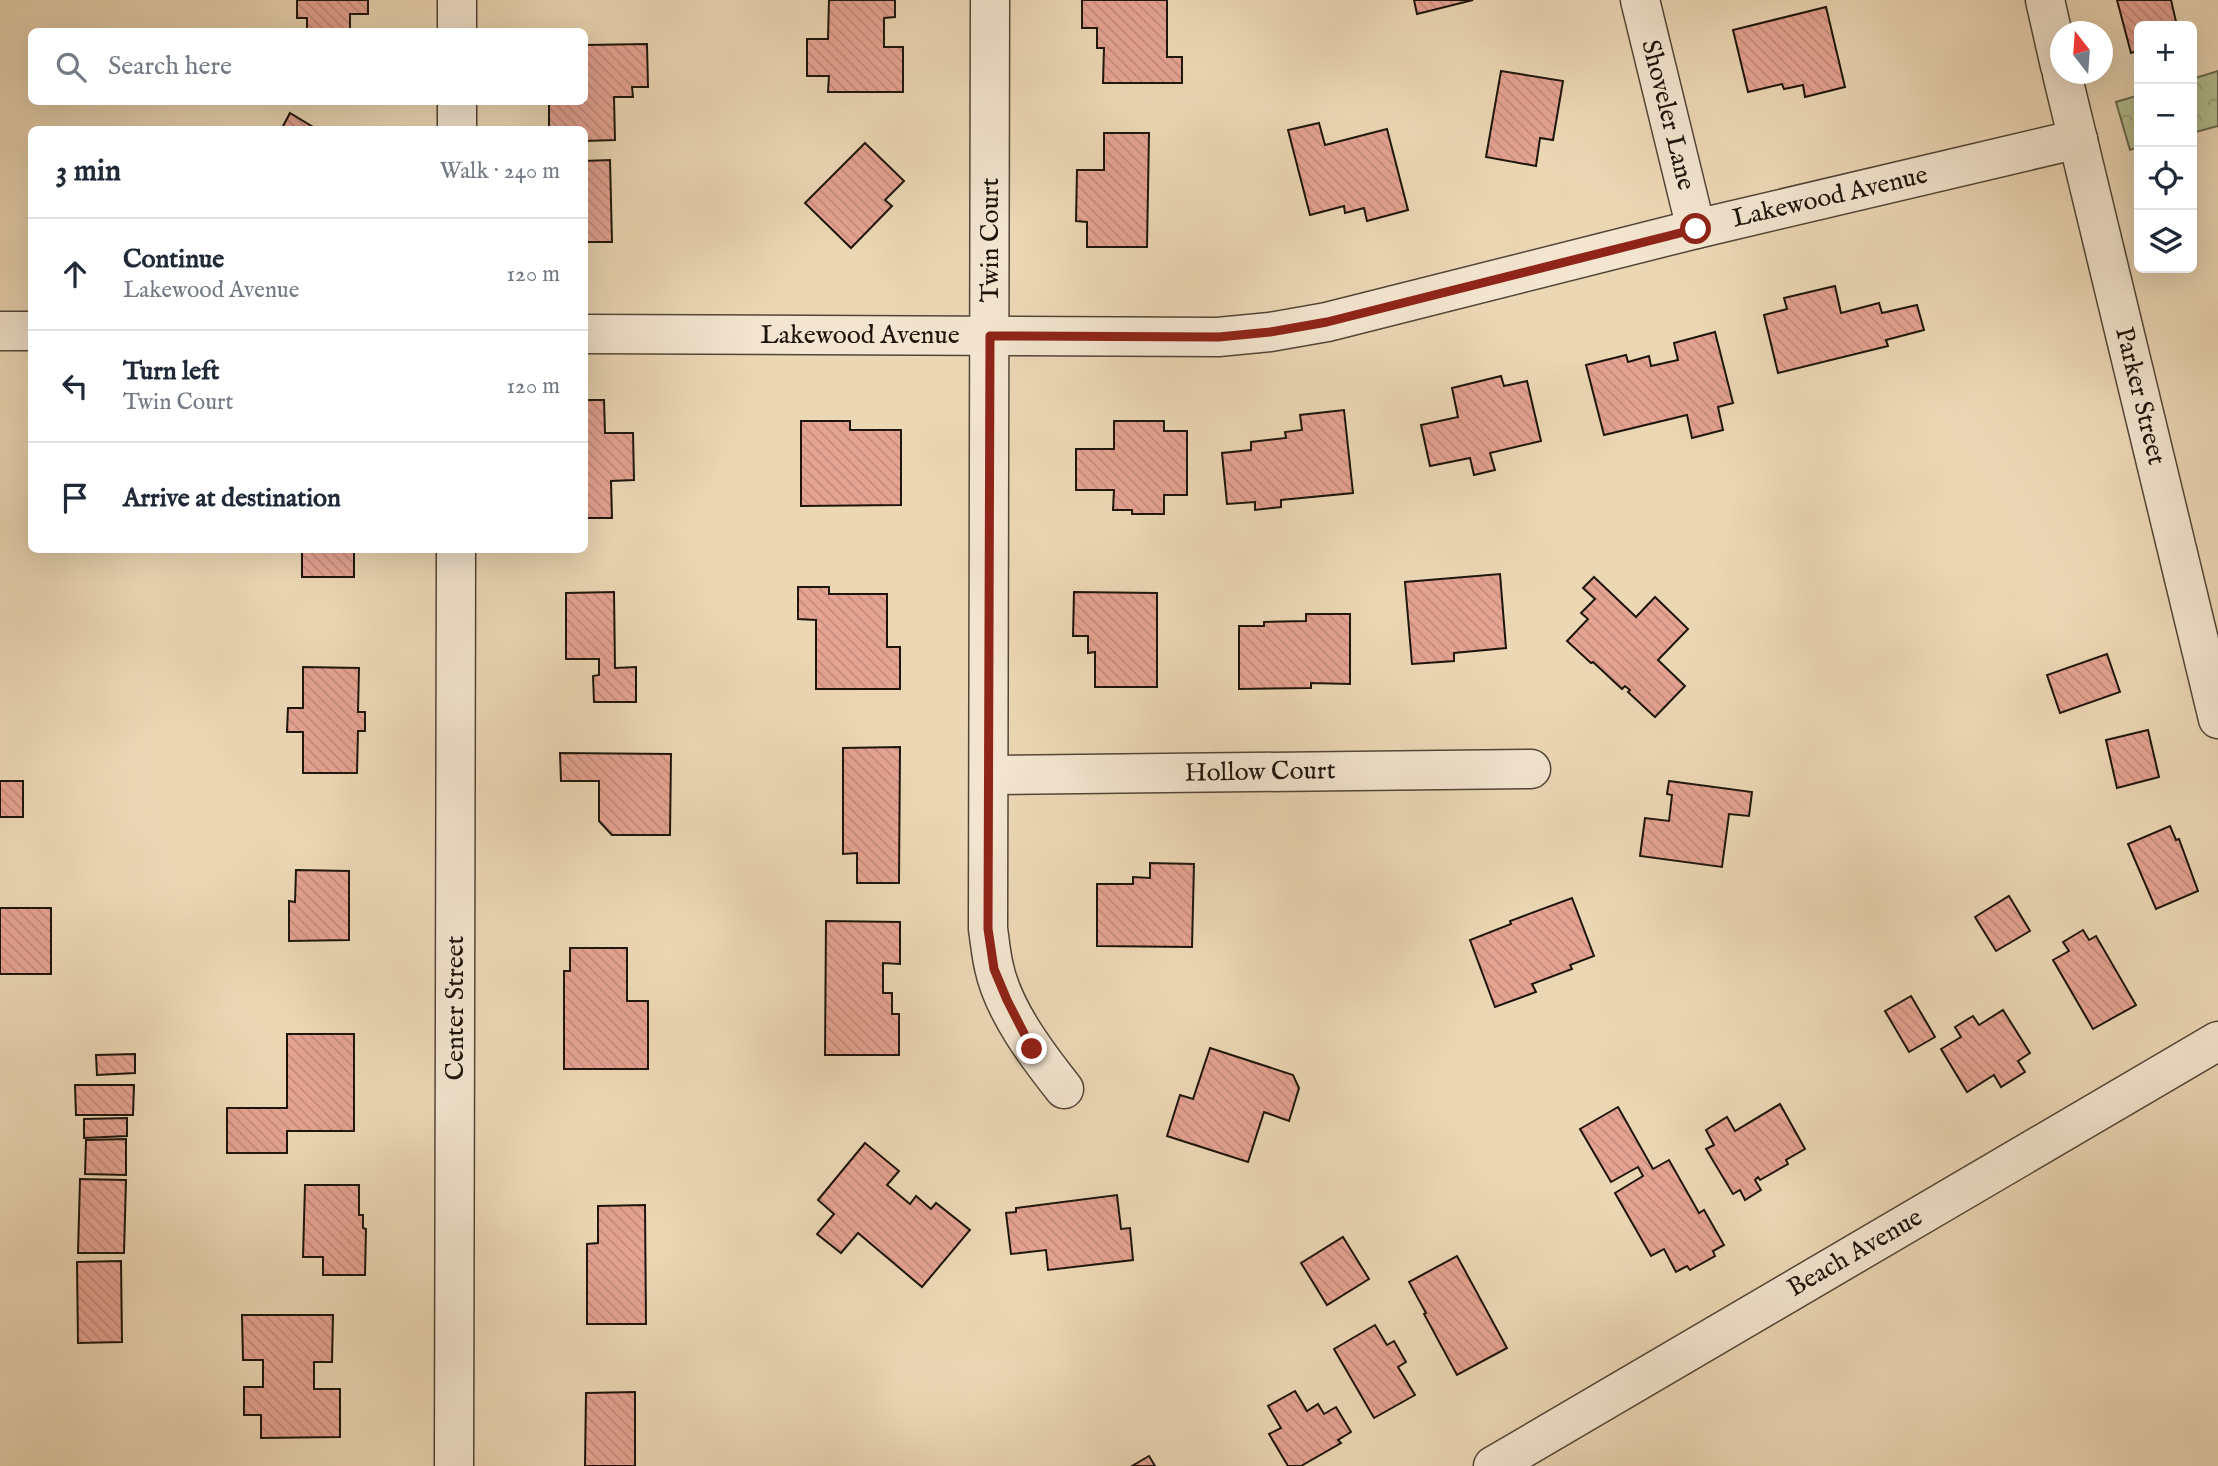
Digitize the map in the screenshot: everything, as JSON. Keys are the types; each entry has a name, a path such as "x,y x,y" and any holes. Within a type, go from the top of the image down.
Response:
{"street":[{"path":"457,0 457,28"},
{"name":"Twin Court","path":"990,0 988,929 994,969 1007,1000 1032,1049 1064,1088"},
{"name":"Shoveler Lane","path":"1640,0 1696,229"},
{"path":"2045,0 2050,22"},
{"name":"Parker Street","path":"2064,84 2218,719"},
{"path":"457,105 457,126"},
{"name":"Lakewood Avenue","path":"588,334 1219,337 1270,332 1327,322 1696,229 2078,139"},
{"path":"0,331 28,331"},
{"name":"Center Street","path":"454,1466 456,553"},
{"name":"Hollow Court","path":"989,775 1531,769"},
{"name":"Beach Avenue","path":"1493,1466 2218,1041"}],"green space":[{"path":"2218,71 2218,126 2197,132 2197,84 2197,77"},
{"path":"2134,97 2134,149 2130,150 2116,102"}],"building":[{"path":"297,0 368,0 368,14 350,14 350,28 307,28 307,18 297,18"},
{"path":"829,0 895,0 895,17 884,18 884,47 903,47 903,92 828,92 829,76 807,76 807,39 828,39"},
{"path":"1082,0 1167,0 1167,57 1182,57 1182,83 1103,83 1104,48 1097,48 1097,28 1082,28"},
{"path":"1414,0 1473,0 1417,14"},
{"path":"2117,0 2171,0 2176,21 2134,21 2134,52 2131,53"},
{"path":"1826,7 1845,87 1805,97 1803,85 1784,89 1782,84 1748,92 1733,30"},
{"path":"647,44 648,87 632,87 633,97 614,97 615,140 588,141 588,126 549,126 549,105 588,105 588,45"},
{"path":"1501,71 1563,81 1553,140 1540,138 1536,166 1486,157"},
{"path":"290,113 311,126 283,126"},
{"path":"1319,123 1325,145 1387,129 1408,210 1367,221 1364,208 1345,213 1344,206 1310,215 1288,130"},
{"path":"1104,133 1149,133 1147,247 1087,247 1087,222 1076,221 1077,170 1104,170"},
{"path":"865,143 904,181 885,200 892,206 851,248 805,203"},
{"path":"610,160 612,242 588,242 588,161"},
{"path":"1835,286 1841,313 1879,303 1882,313 1917,305 1924,330 1886,340 1888,346 1778,373 1764,315 1787,309 1784,298"},
{"path":"1715,332 1733,403 1718,407 1723,430 1692,438 1687,415 1604,435 1586,365 1626,355 1628,362 1649,356 1651,366 1678,360 1674,343"},
{"path":"1501,376 1504,386 1527,381 1541,441 1490,453 1495,470 1474,475 1470,458 1430,466 1421,425 1458,417 1452,388"},
{"path":"588,400 604,400 605,433 633,433 634,480 611,481 612,518 588,518"},
{"path":"1344,410 1353,493 1281,500 1281,507 1255,510 1255,502 1227,504 1222,453 1251,450 1251,442 1286,438 1285,432 1302,430 1300,415"},
{"path":"801,421 850,421 850,430 901,430 901,505 801,506"},
{"path":"1114,421 1164,421 1164,431 1187,431 1187,495 1164,495 1164,514 1132,514 1132,510 1113,510 1114,490 1076,490 1076,449 1114,449"},
{"path":"302,553 354,553 354,577 302,577"},
{"path":"1500,574 1506,648 1454,653 1454,661 1412,664 1405,582"},
{"path":"1594,577 1636,617 1655,597 1688,629 1658,660 1685,686 1655,717 1628,692 1630,690 1625,686 1622,689 1567,641 1588,619 1581,613 1595,599 1583,588"},
{"path":"798,587 829,587 829,594 887,594 887,647 900,647 900,689 816,689 816,620 798,619"},
{"path":"614,592 615,668 636,667 636,702 594,702 593,676 599,675 599,659 566,659 566,593"},
{"path":"1074,592 1157,593 1157,687 1095,687 1095,652 1088,653 1088,636 1073,636"},
{"path":"1306,614 1350,614 1350,684 1311,683 1311,688 1239,689 1239,626 1264,626 1264,622 1306,621"},
{"path":"2107,654 2120,692 2060,713 2047,675"},
{"path":"303,667 359,668 358,712 365,712 365,731 358,731 357,773 303,773 303,732 287,732 288,708 303,708"},
{"path":"2148,730 2159,777 2117,788 2106,740"},
{"path":"900,747 899,883 857,883 857,853 843,854 843,748"},
{"path":"560,753 671,754 670,835 612,835 599,821 599,781 561,781"},
{"path":"0,781 23,781 23,817 0,817"},
{"path":"1669,781 1752,792 1749,816 1729,814 1722,867 1640,856 1645,818 1669,821 1672,795 1667,794"},
{"path":"2170,826 2176,840 2179,839 2198,891 2156,909 2128,844"},
{"path":"1150,863 1194,864 1192,947 1097,946 1097,884 1133,884 1133,877 1150,878"},
{"path":"296,870 349,871 349,940 289,941 289,901 295,902"},
{"path":"2009,896 2030,931 1996,951 1975,917"},
{"path":"1572,898 1594,956 1570,965 1572,969 1532,984 1536,992 1495,1007 1470,940 1511,924 1510,921"},
{"path":"0,908 51,908 51,974 0,974"},
{"path":"826,921 900,922 900,964 883,963 883,993 892,993 892,1014 899,1014 899,1055 825,1055"},
{"path":"2083,930 2089,940 2096,936 2136,1005 2093,1029 2053,960 2069,951 2063,942"},
{"path":"570,948 627,948 627,1001 648,1001 648,1069 564,1069 564,971 570,971"},
{"path":"1911,996 1935,1037 1909,1052 1885,1011"},
{"path":"2003,1010 2030,1053 2018,1061 2025,1072 2001,1087 1994,1075 1967,1092 1941,1049 1961,1037 1955,1027 1973,1016 1979,1025"},
{"path":"287,1034 354,1034 354,1131 287,1131 287,1153 227,1153 227,1108 287,1108"},
{"path":"1210,1048 1293,1075 1299,1088 1289,1121 1264,1112 1248,1162 1167,1136 1180,1095 1193,1099"},
{"path":"135,1054 135,1073 97,1075 96,1055"},
{"path":"75,1085 134,1085 133,1115 76,1115"},
{"path":"1780,1104 1805,1149 1786,1160 1788,1164 1760,1180 1758,1177 1755,1180 1761,1190 1745,1200 1740,1190 1733,1194 1706,1149 1714,1145 1706,1130 1727,1117 1735,1131"},
{"path":"1618,1107 1653,1169 1669,1160 1699,1213 1704,1210 1724,1245 1713,1251 1715,1256 1690,1270 1687,1266 1676,1272 1664,1249 1651,1256 1615,1193 1643,1176 1638,1167 1611,1182 1580,1129"},
{"path":"127,1118 127,1136 84,1138 84,1119"},
{"path":"126,1139 126,1175 85,1174 86,1140"},
{"path":"865,1143 899,1171 887,1185 910,1204 916,1196 931,1209 936,1203 970,1230 922,1287 858,1233 841,1253 817,1234 834,1214 818,1200"},
{"path":"80,1179 126,1180 124,1253 78,1253"},
{"path":"305,1185 359,1185 359,1215 363,1215 363,1228 366,1229 365,1275 323,1275 323,1257 303,1257"},
{"path":"1117,1195 1121,1229 1130,1228 1133,1260 1048,1270 1046,1250 1011,1254 1006,1213 1016,1212 1016,1208"},
{"path":"645,1205 646,1324 587,1324 587,1244 598,1243 598,1206"},
{"path":"1343,1237 1369,1279 1327,1305 1301,1263"},
{"path":"1457,1256 1507,1348 1457,1375 1409,1282"},
{"path":"121,1261 122,1342 78,1343 77,1262"},
{"path":"242,1315 333,1315 332,1362 314,1362 314,1389 340,1389 340,1437 261,1438 261,1415 244,1415 244,1387 263,1387 263,1360 243,1360"},
{"path":"1375,1325 1387,1345 1394,1341 1406,1362 1398,1367 1415,1395 1374,1418 1334,1349"},
{"path":"1295,1391 1307,1411 1318,1404 1324,1414 1336,1407 1351,1432 1338,1440 1341,1443 1301,1466 1288,1466 1269,1434 1281,1428 1268,1406"},
{"path":"635,1392 635,1466 585,1466 586,1393"},
{"path":"1149,1456 1155,1466 1132,1466"}],"route":[{"path":"1032,1049 994,969 988,929 990,336 1219,337 1270,332 1327,322 1696,229"}]}
